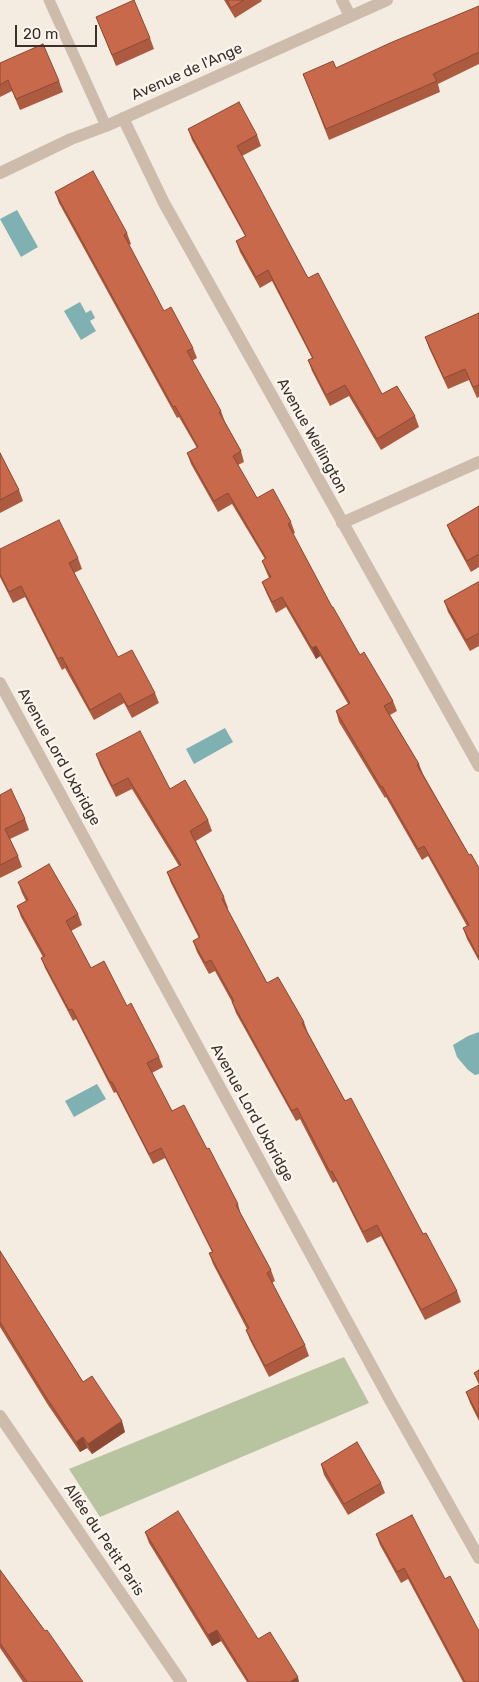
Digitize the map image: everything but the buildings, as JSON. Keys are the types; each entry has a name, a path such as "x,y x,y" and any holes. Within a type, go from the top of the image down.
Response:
{"street":[{"path":"342,0 350,16"},
{"name":"Avenue de l'Ange","path":"0,173 71,139 106,126 387,0"},
{"name":"Avenue Wellington","path":"123,118 164,203 479,766"},
{"path":"342,523 479,462"},
{"name":"Avenue Lord Uxbridge","path":"0,683 390,1400 479,1558"},
{"name":"Allée du Petit Paris","path":"0,1416 181,1682"}],"lane":[{"path":"49,0 106,126"}],"green space":[{"path":"344,1357 369,1403 100,1517 69,1469"}],"water":[{"path":"17,210 38,247 21,257 0,219"},
{"path":"80,302 86,313 91,310 95,318 90,321 96,331 81,340 64,311"},
{"path":"225,728 233,742 194,764 186,749"},
{"path":"479,1032 479,1074 475,1075 457,1057 453,1045"},
{"path":"97,1084 106,1099 74,1117 65,1101"}]}
